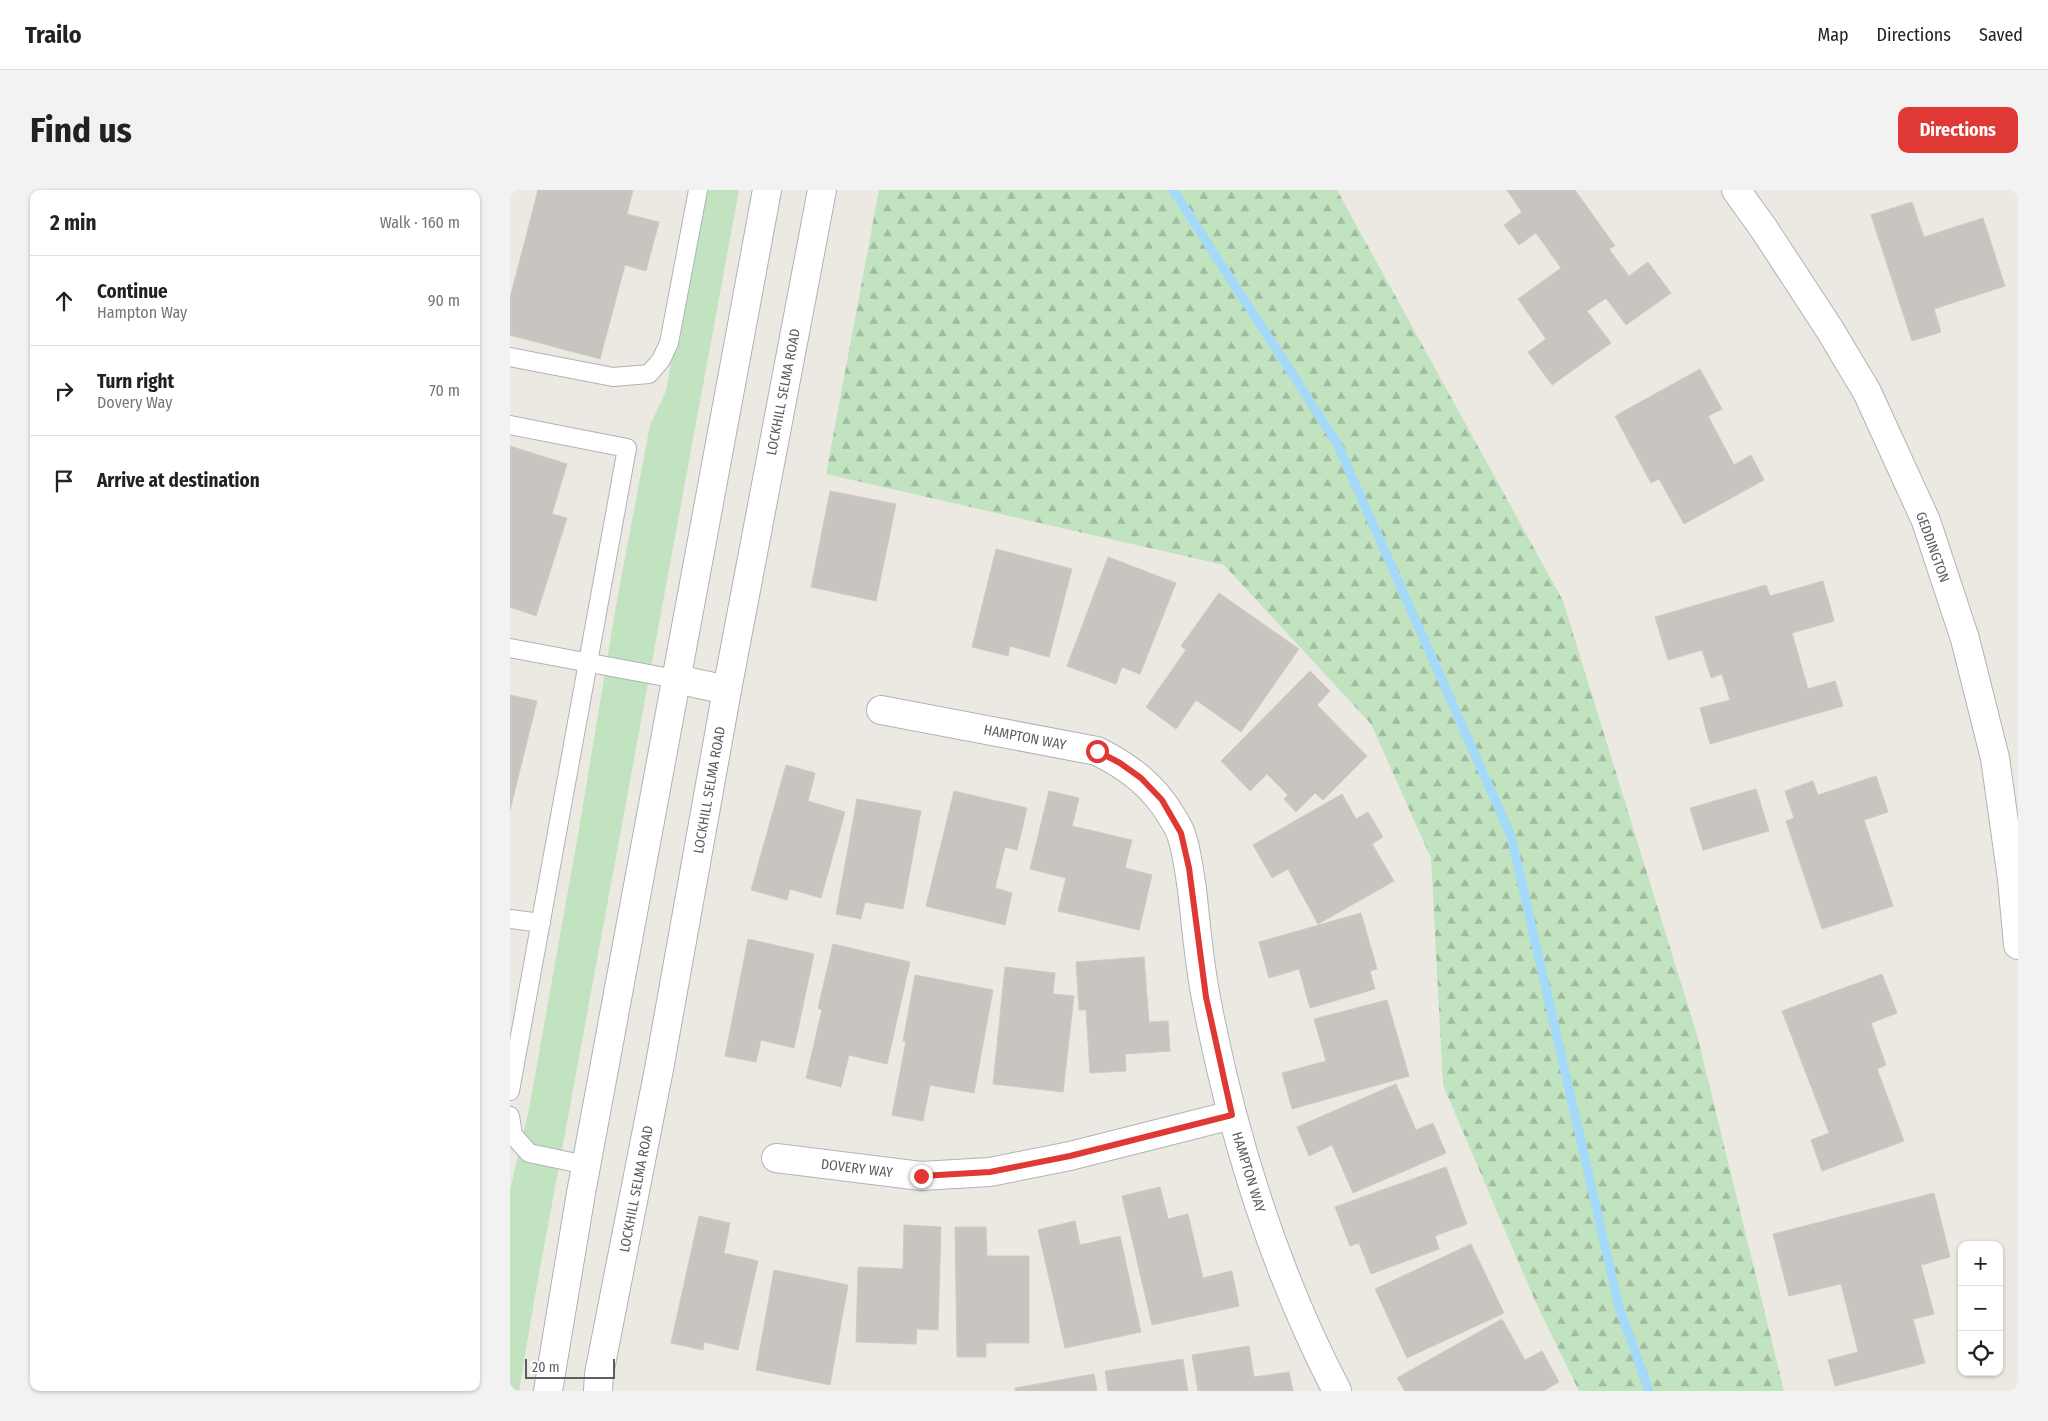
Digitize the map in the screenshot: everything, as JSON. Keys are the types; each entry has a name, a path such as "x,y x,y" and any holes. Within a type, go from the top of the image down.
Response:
{"main road":[{"path":"548,1391 586,1165 767,190"},
{"name":"LOCKHILL SELMA ROAD","path":"598,1391 599,1374 657,1078 726,690 822,190"},
{"name":"GEDDINGTON","path":"1736,190 1764,229 1830,330 1867,392 1926,521 1965,639 1995,758 2012,879 2018,945"},
{"path":"676,679 726,690"},
{"name":"HAMPTON WAY","path":"881,710 1097,751 1120,763 1141,778 1162,800 1181,833 1189,868 1206,997 1232,1115 1249,1175 1285,1278 1319,1356 1337,1391"},
{"name":"DOVERY WAY","path":"776,1158 921,1176 990,1172 1070,1156 1232,1115"}],"lane":[{"path":"510,357 613,377 649,374 662,360 669,343 698,190"},
{"path":"510,425 627,448 510,1091"},
{"path":"510,648 676,679"},
{"path":"510,919 541,923"},
{"path":"510,1116 513,1135 528,1153 586,1165"}],"green space":[{"path":"703,190 739,190 519,1391 510,1391 510,1190 529,1109 578,835 617,600 650,425 666,391"},
{"path":"879,190 1337,190 1563,601 1697,1035 1784,1391 1579,1391 1536,1303 1443,1085 1431,858 1371,724 1224,565 826,474"}],"building":[{"path":"538,190 633,190 627,214 659,222 646,271 625,265 600,359 510,335 510,298"},
{"path":"1507,190 1575,190 1615,246 1609,249 1629,276 1648,262 1671,293 1626,325 1606,298 1587,311 1611,343 1552,385 1528,352 1546,339 1518,299 1561,268 1536,233 1519,245 1504,225 1522,212"},
{"path":"1912,202 1924,237 1983,218 2005,286 1934,309 1941,332 1912,341 1871,215"},
{"path":"1700,369 1722,409 1708,416 1734,465 1751,455 1764,480 1684,524 1659,479 1651,483 1615,416"},
{"path":"510,446 567,464 552,514 567,518 536,616 510,607"},
{"path":"830,491 896,504 876,601 811,587"},
{"path":"996,549 1072,569 1049,657 1010,646 1008,656 972,647"},
{"path":"1108,557 1176,583 1140,674 1122,667 1116,684 1067,666"},
{"path":"1823,581 1834,621 1792,633 1808,689 1835,681 1843,706 1710,744 1700,708 1730,700 1722,674 1711,678 1702,650 1668,660 1655,617 1766,585 1770,596"},
{"path":"1219,593 1299,649 1241,732 1196,700 1176,729 1146,707 1186,650 1181,646"},
{"path":"1310,671 1330,691 1317,705 1367,756 1323,800 1315,793 1296,812 1284,799 1288,795 1267,774 1250,791 1221,761"},
{"path":"510,695 537,701 510,810"},
{"path":"786,765 815,773 808,801 845,812 821,898 790,889 787,900 751,890"},
{"path":"1876,776 1888,812 1864,820 1893,906 1822,929 1786,821 1794,818 1785,791 1813,781 1818,795"},
{"path":"1756,789 1769,831 1703,850 1690,808"},
{"path":"954,791 1027,808 1017,850 1005,847 995,888 1012,893 1005,925 926,906"},
{"path":"1049,791 1079,798 1072,826 1132,840 1125,868 1152,875 1139,930 1058,911 1066,878 1030,869"},
{"path":"1342,794 1356,819 1368,812 1383,837 1372,844 1394,881 1318,924 1288,869 1272,878 1253,845"},
{"path":"857,799 921,811 903,909 865,902 861,919 836,914"},
{"path":"1361,913 1377,969 1370,971 1375,989 1310,1008 1299,969 1269,978 1259,942"},
{"path":"748,939 814,954 794,1048 761,1040 756,1062 725,1056"},
{"path":"833,944 910,962 887,1064 849,1055 841,1087 806,1078 822,1010 818,1008"},
{"path":"1144,957 1149,1022 1168,1021 1170,1051 1125,1054 1126,1071 1090,1073 1086,1010 1079,1010 1076,962"},
{"path":"1005,967 1055,973 1053,994 1074,996 1063,1092 993,1084"},
{"path":"1882,974 1897,1013 1871,1023 1886,1065 1877,1069 1904,1141 1822,1171 1811,1140 1829,1133 1782,1011"},
{"path":"915,975 993,990 974,1093 930,1085 923,1121 892,1115 906,1041 903,1041"},
{"path":"1387,1000 1409,1076 1292,1109 1282,1073 1326,1061 1314,1019"},
{"path":"1396,1084 1416,1130 1433,1123 1446,1153 1353,1193 1332,1145 1309,1156 1297,1127"},
{"path":"1446,1167 1467,1224 1435,1236 1439,1249 1371,1274 1359,1243 1350,1246 1335,1207"},
{"path":"1160,1187 1168,1219 1188,1214 1203,1278 1232,1271 1239,1306 1152,1325 1122,1196"},
{"path":"1934,1193 1950,1257 1921,1265 1934,1314 1913,1319 1925,1363 1835,1386 1828,1360 1858,1352 1841,1284 1789,1296 1773,1234"},
{"path":"699,1216 730,1223 724,1253 758,1261 738,1350 704,1342 703,1350 671,1343"},
{"path":"1075,1221 1080,1245 1120,1236 1141,1332 1065,1348 1038,1230"},
{"path":"904,1225 941,1227 938,1330 917,1329 916,1344 856,1342 858,1267 903,1269"},
{"path":"955,1227 986,1227 987,1256 1029,1256 1029,1343 986,1343 986,1357 957,1357"},
{"path":"1471,1244 1504,1313 1407,1358 1375,1289"},
{"path":"774,1270 848,1285 830,1385 756,1370"},
{"path":"1502,1319 1525,1360 1542,1351 1559,1382 1543,1391 1405,1391 1397,1378"},
{"path":"1249,1346 1254,1377 1289,1372 1293,1391 1198,1391 1192,1355"},
{"path":"1183,1359 1188,1391 1108,1391 1105,1371"},
{"path":"1094,1374 1097,1391 1016,1391 1015,1388"}],"waterway":[{"path":"1173,190 1337,443 1511,836 1619,1307 1649,1391"}],"route":[{"path":"921,1176 990,1172 1070,1156 1232,1115 1206,997 1189,868 1181,833 1162,800 1141,778 1120,763 1097,751"}]}
